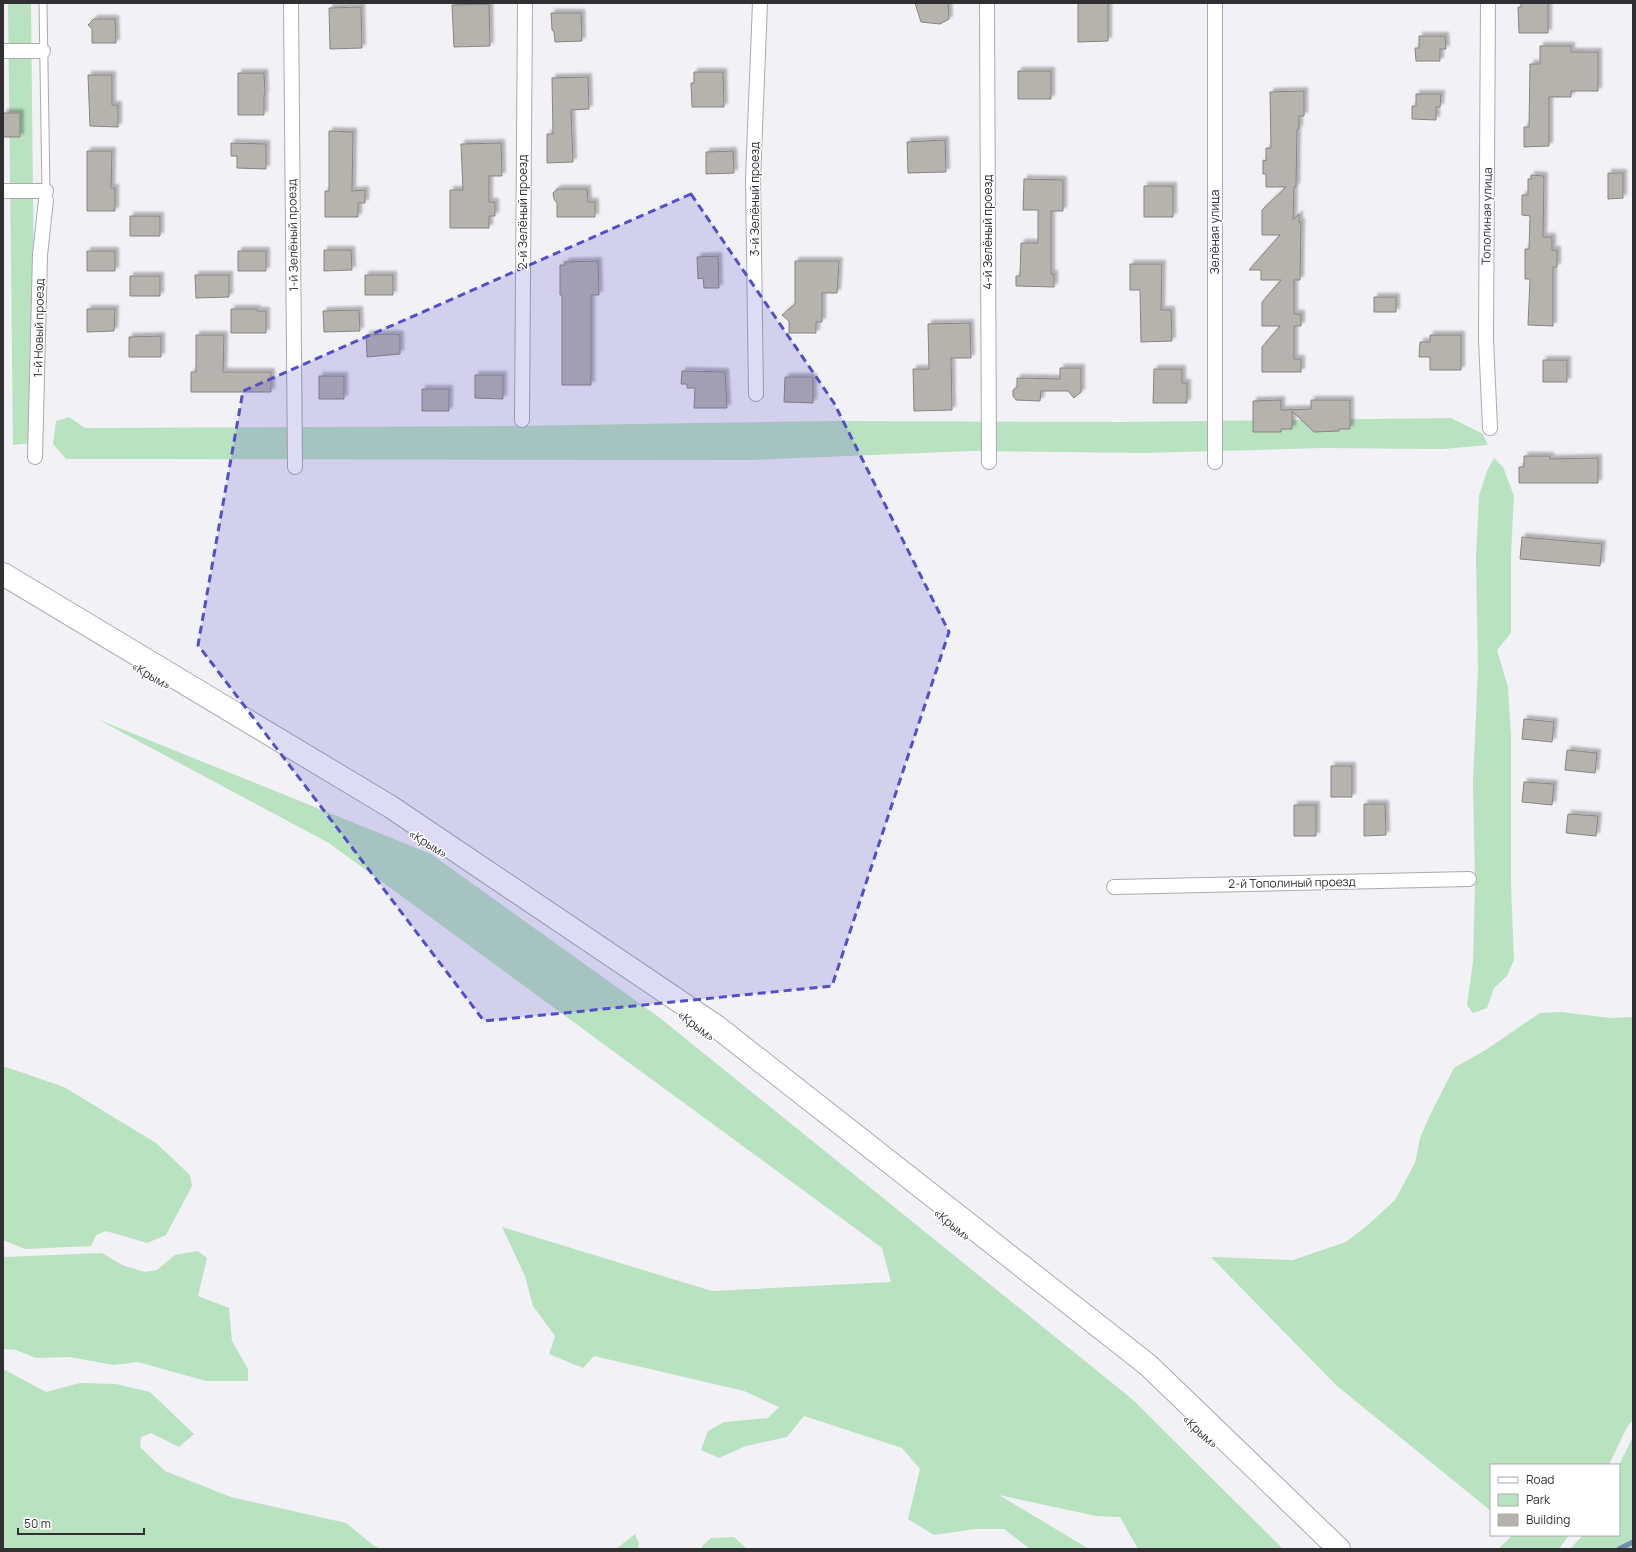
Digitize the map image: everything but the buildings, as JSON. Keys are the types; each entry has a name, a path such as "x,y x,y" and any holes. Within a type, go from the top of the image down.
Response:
{"highway":[{"path":"3,574 391,806 716,1026 1148,1365 1339,1549"},
{"name":"«Крым»","path":"3,590 242,728 446,855 652,993 847,1140 1138,1374 1326,1549"}],"street":[{"name":"1-й Зелёный проезд","path":"291,3 295,467"},
{"name":"2-й Зелёный проезд","path":"522,420 525,3"},
{"name":"3-й Зелёный проезд","path":"756,394 753,179 760,3"},
{"name":"4-й Зелёный проезд","path":"987,3 989,462"},
{"name":"Зелёная улица","path":"1215,3 1215,462"},
{"name":"Тополиная улица","path":"1488,3 1486,339 1490,428"},
{"path":"3,51 43,51"},
{"path":"3,191 46,196"},
{"name":"1-й Новый проезд","path":"35,457 40,255 46,196"},
{"name":"2-й Тополиный проезд","path":"1114,887 1469,879"}],"lane":[{"path":"43,3 46,196"}],"highlighted area":[{"path":"691,194 834,403 949,632 832,986 484,1021 198,645 243,391"}],"green space":[{"path":"8,3 31,3 35,386 32,443 13,445"},
{"path":"69,417 85,428 507,426 834,421 1124,422 1451,418 1483,434 1488,445 1443,449 1321,448 1144,453 970,451 751,460 66,459 53,444 56,421"},
{"path":"1494,458 1503,467 1514,496 1511,554 1511,633 1497,650 1508,687 1511,736 1511,886 1514,960 1507,976 1494,988 1487,1008 1473,1013 1467,1005 1473,962 1475,882 1473,782 1478,669 1476,558 1479,496 1487,471"},
{"path":"97,719 431,854 660,1018 1132,1399 1283,1549 1138,1549 1120,1517 1096,1516 999,1495 1089,1549 1030,1549 1004,1529 975,1529 934,1535 908,1519 920,1469 902,1448 804,1416 787,1437 746,1446 719,1458 701,1450 708,1431 724,1422 768,1418 779,1407 744,1391 594,1356 583,1368 549,1354 555,1336 533,1306 525,1276 502,1227 712,1291 891,1282 882,1248 329,843"},
{"path":"1561,1012 1610,1018 1633,1017 1633,1420 1627,1427 1609,1464 1490,1464 1490,1510 1337,1386 1211,1257 1293,1260 1346,1242 1369,1224 1395,1200 1415,1163 1420,1138 1454,1068 1484,1051 1540,1013"},
{"path":"3,1066 64,1087 156,1143 190,1175 192,1186 166,1235 147,1243 106,1231 96,1235 91,1246 25,1249 3,1240"},
{"path":"198,1251 207,1258 198,1296 229,1308 232,1341 248,1369 248,1381 206,1381 138,1362 114,1365 69,1357 36,1358 16,1350 3,1349 3,1257 102,1253 122,1265 145,1272 157,1270 175,1255"},
{"path":"5,1370 46,1392 80,1383 116,1384 150,1392 194,1434 179,1447 151,1433 141,1437 140,1447 165,1471 231,1497 346,1523 373,1545 381,1549 3,1549 3,1371"},
{"path":"1633,1437 1633,1549 1570,1549 1582,1536 1620,1536 1620,1464"},
{"path":"635,1534 639,1544 638,1549 616,1549"},
{"path":"1512,1536 1568,1536 1559,1549 1498,1549"},
{"path":"734,1537 747,1549 702,1549 702,1546 711,1538"}],"waterway":[{"path":"1619,1549 1633,1542"}]}
